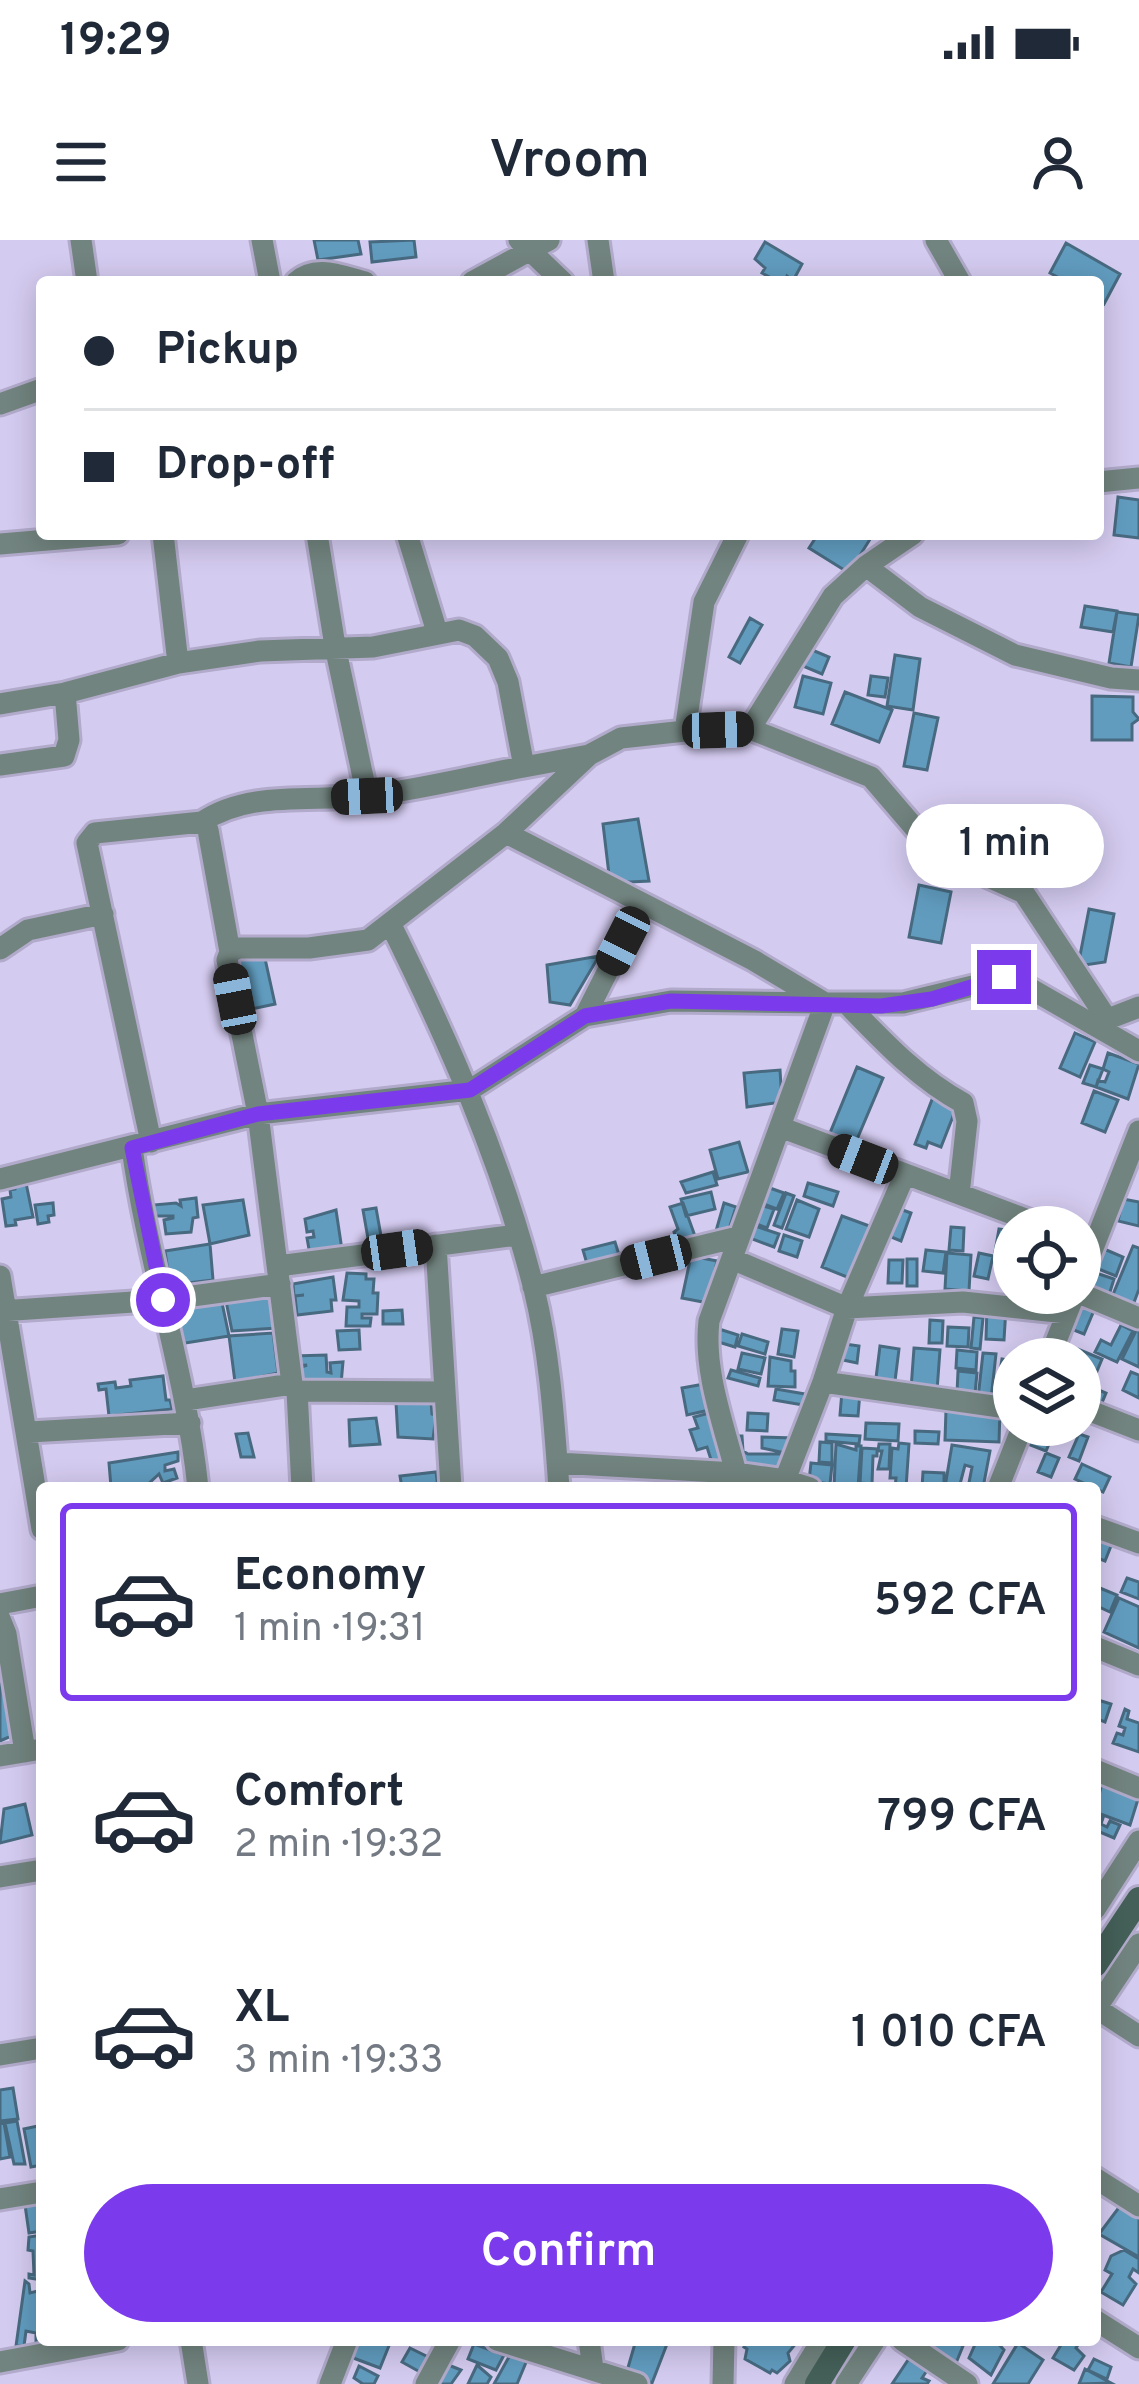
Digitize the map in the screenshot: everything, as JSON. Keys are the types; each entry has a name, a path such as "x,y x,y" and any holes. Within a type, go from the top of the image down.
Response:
{"street":[{"path":"81,240 86,276"},
{"path":"262,240 269,276"},
{"path":"598,240 603,276"},
{"path":"936,240 957,276"},
{"path":"482,276 533,244 558,276"},
{"path":"303,276 325,272 341,276"},
{"path":"0,404 36,391"},
{"path":"1104,481 1139,478"},
{"path":"0,544 47,540"},
{"path":"165,540 178,663"},
{"path":"318,540 367,796"},
{"path":"409,540 437,632"},
{"path":"685,731 704,602 735,540"},
{"path":"750,729 820,613 866,566 904,540"},
{"path":"866,566 920,607 1015,655 1139,680"},
{"path":"0,704 65,693 178,663 260,651 373,647 459,631 475,635 498,658 508,682 524,766"},
{"path":"0,766 64,756 69,740 65,693"},
{"path":"230,952 368,940 506,833 589,755 621,738 750,729 871,777 938,854 1024,893 1100,1022"},
{"path":"197,1482 188,1411 163,1300 103,914 87,843 91,836 202,822 221,808 244,802 367,796 589,755"},
{"path":"202,822 208,830 230,952 227,960 258,1114 295,1388 302,1482"},
{"path":"506,833 836,1003 941,1091 963,1103 967,1120 959,1194"},
{"path":"585,1016 642,904"},
{"path":"0,949 28,930 103,914"},
{"path":"390,923 470,1090 533,1287 548,1365 559,1482"},
{"path":"0,1179 258,1114 470,1090 585,1016 671,1001 881,1006 932,999 1010,977 1100,1022 1139,1051"},
{"path":"736,1473 706,1343 710,1322 780,1127 836,1003"},
{"path":"1100,1022 1139,1007"},
{"path":"780,1127 993,1207"},
{"path":"1101,1220 1132,1172 1139,1131"},
{"path":"785,1480 847,1308 905,1174"},
{"path":"3,1311 163,1300 436,1245 517,1235"},
{"path":"436,1245 451,1482"},
{"path":"533,1287 735,1248 847,1308 993,1301"},
{"path":"0,1276 36,1484"},
{"path":"1101,1307 1139,1318"},
{"path":"824,1382 993,1406"},
{"path":"29,1432 188,1411 295,1388 445,1391"},
{"path":"1101,1415 1139,1430"},
{"path":"1000,1482 1015,1446"},
{"path":"557,1463 736,1473 791,1482"},
{"path":"1101,1529 1139,1543"},
{"path":"0,1604 36,1597"},
{"path":"0,1619 33,1751 0,1756"},
{"path":"1101,1648 1139,1664"},
{"path":"1101,1772 1139,1788"},
{"path":"1104,1879 1139,1841"},
{"path":"0,1877 36,1871"},
{"path":"1101,1956 1139,1899"},
{"path":"1101,2001 1139,1944"},
{"path":"1101,2012 1139,2036"},
{"path":"0,2055 36,2049"},
{"path":"1101,2182 1139,2206"},
{"path":"0,2199 36,2193"},
{"path":"1101,2324 1139,2348"},
{"path":"0,2362 74,2346"},
{"path":"192,2346 198,2384"},
{"path":"330,2384 345,2346"},
{"path":"426,2384 447,2346"},
{"path":"516,2346 637,2384"},
{"path":"590,2346 592,2369"},
{"path":"723,2384 724,2346"},
{"path":"795,2384 819,2346"},
{"path":"817,2384 840,2346"},
{"path":"846,2384 871,2346"},
{"path":"911,2346 967,2384"}],"building":[{"path":"314,240 358,240 361,254 318,260"},
{"path":"414,240 416,257 372,262 370,242"},
{"path":"765,242 802,264 796,276 768,276 755,259"},
{"path":"1066,243 1120,274 1104,304 1104,276 1050,273"},
{"path":"1118,497 1139,500 1139,538 1114,535"},
{"path":"814,540 870,540 849,573 809,548"},
{"path":"1085,606 1117,611 1113,632 1081,627"},
{"path":"1117,612 1139,615 1131,667 1109,663"},
{"path":"750,618 762,625 740,663 729,657"},
{"path":"805,647 829,657 822,674 798,664"},
{"path":"895,655 920,659 913,710 887,706"},
{"path":"803,676 831,683 823,714 795,707"},
{"path":"871,676 888,678 885,697 868,695"},
{"path":"845,692 892,710 879,742 832,724"},
{"path":"1092,696 1133,697 1133,712 1139,719 1132,724 1132,740 1092,740"},
{"path":"914,713 938,718 927,770 904,766"},
{"path":"638,819 649,881 610,883 603,824"},
{"path":"919,885 951,892 941,943 909,937"},
{"path":"1089,909 1114,914 1105,962 1078,966"},
{"path":"264,954 275,1004 247,1010 239,959"},
{"path":"599,956 570,1005 550,1002 547,965"},
{"path":"1075,1033 1095,1042 1080,1077 1060,1068"},
{"path":"1108,1053 1139,1064 1128,1099 1096,1087 1109,1072 1103,1069"},
{"path":"1090,1065 1103,1069 1096,1087 1083,1083"},
{"path":"857,1067 883,1078 855,1144 830,1133"},
{"path":"780,1070 782,1102 747,1107 744,1073"},
{"path":"1094,1091 1118,1100 1105,1132 1082,1123"},
{"path":"933,1097 957,1106 941,1147 928,1142 926,1148 915,1144"},
{"path":"739,1142 748,1172 718,1179 710,1150"},
{"path":"713,1172 717,1185 686,1193 681,1182"},
{"path":"26,1183 33,1217 6,1226 2,1199 11,1197 15,1184"},
{"path":"808,1183 838,1192 833,1206 804,1196"},
{"path":"767,1187 784,1193 777,1209 761,1203"},
{"path":"711,1192 715,1209 686,1216 681,1199"},
{"path":"786,1193 794,1196 782,1228 774,1225"},
{"path":"196,1198 198,1217 193,1218 191,1232 166,1234 164,1220 173,1216 154,1216 153,1205 181,1206 180,1200"},
{"path":"1123,1199 1139,1202 1139,1226 1118,1221"},
{"path":"243,1200 249,1235 210,1244 203,1205"},
{"path":"797,1200 819,1209 809,1237 786,1229"},
{"path":"53,1203 49,1222 38,1224 35,1205"},
{"path":"683,1203 695,1236 677,1242 670,1207"},
{"path":"724,1203 736,1207 729,1229 716,1231"},
{"path":"760,1205 774,1209 767,1228 754,1223"},
{"path":"376,1208 383,1247 370,1250 363,1210"},
{"path":"897,1208 911,1213 901,1241 886,1235"},
{"path":"336,1210 342,1250 312,1266 307,1238 314,1237 313,1231 307,1232 305,1219"},
{"path":"842,1216 872,1227 852,1279 822,1267"},
{"path":"752,1225 779,1234 774,1247 747,1237"},
{"path":"951,1227 964,1228 963,1251 949,1250"},
{"path":"784,1235 802,1241 797,1257 779,1251"},
{"path":"615,1242 619,1255 587,1264 583,1250"},
{"path":"210,1244 213,1280 170,1285 165,1251"},
{"path":"1133,1246 1139,1248 1139,1289 1133,1305 1112,1297"},
{"path":"1104,1249 1123,1257 1116,1276 1101,1270"},
{"path":"926,1250 946,1252 943,1273 923,1271"},
{"path":"947,1253 971,1255 969,1291 945,1289"},
{"path":"979,1253 993,1256 988,1279 974,1276"},
{"path":"691,1256 717,1261 708,1303 682,1298"},
{"path":"907,1259 917,1259 917,1286 907,1286"},
{"path":"889,1260 903,1260 902,1283 888,1283"},
{"path":"347,1273 374,1279 377,1314 362,1314 362,1318 371,1318 370,1326 346,1326 347,1307 359,1307 359,1301 343,1300"},
{"path":"1101,1275 1114,1279 1109,1295 1101,1292"},
{"path":"333,1277 336,1300 331,1300 332,1311 297,1315 295,1296 304,1295 294,1296 293,1284"},
{"path":"274,1289 277,1328 232,1331 225,1296"},
{"path":"221,1298 229,1336 179,1344 175,1304"},
{"path":"987,1307 993,1307 993,1314 1006,1314 1004,1338 986,1339"},
{"path":"402,1310 403,1324 383,1324 383,1311"},
{"path":"1077,1314 1092,1314 1084,1334 1071,1329"},
{"path":"974,1317 983,1318 980,1349 971,1348"},
{"path":"930,1320 943,1321 942,1343 929,1343"},
{"path":"1121,1325 1133,1331 1117,1362 1101,1355 1101,1340 1111,1345"},
{"path":"1139,1325 1139,1367 1122,1359"},
{"path":"948,1327 969,1328 968,1347 947,1346"},
{"path":"719,1329 738,1335 735,1347 715,1341"},
{"path":"782,1329 798,1331 794,1357 778,1354"},
{"path":"359,1330 360,1349 339,1350 337,1331"},
{"path":"273,1333 278,1373 235,1382 229,1336"},
{"path":"742,1334 768,1342 765,1354 738,1346"},
{"path":"845,1344 859,1346 857,1363 843,1360"},
{"path":"880,1346 899,1349 895,1381 876,1378"},
{"path":"914,1348 940,1350 937,1391 911,1389"},
{"path":"957,1350 977,1352 976,1370 956,1368"},
{"path":"742,1353 765,1358 761,1374 738,1369"},
{"path":"983,1353 993,1354 991,1399 978,1398"},
{"path":"326,1355 327,1372 331,1373 330,1363 343,1362 341,1384 298,1386 299,1368 307,1365 294,1366 294,1356"},
{"path":"770,1357 791,1361 795,1387 768,1386"},
{"path":"731,1370 760,1378 758,1386 728,1378"},
{"path":"958,1371 977,1373 975,1394 957,1393"},
{"path":"1131,1372 1139,1375 1139,1398 1123,1390"},
{"path":"163,1376 172,1409 109,1416 106,1389 99,1390 98,1384 115,1382 116,1388 131,1386 130,1380"},
{"path":"704,1384 709,1410 687,1415 682,1388"},
{"path":"776,1389 805,1394 803,1405 774,1400"},
{"path":"842,1391 860,1392 858,1416 840,1415"},
{"path":"431,1402 436,1415 433,1439 398,1437 396,1403"},
{"path":"946,1410 993,1411 993,1442 945,1440"},
{"path":"713,1412 728,1461 713,1466 707,1447 697,1450 690,1430 698,1428 694,1417"},
{"path":"748,1413 768,1414 767,1431 747,1430"},
{"path":"376,1418 380,1444 350,1446 349,1420"},
{"path":"866,1423 899,1424 898,1441 865,1439"},
{"path":"915,1431 939,1432 938,1444 915,1443"},
{"path":"248,1433 254,1457 241,1457 236,1434"},
{"path":"826,1434 860,1436 859,1444 826,1441"},
{"path":"736,1436 742,1436 743,1451 748,1454 785,1454 778,1476 744,1470"},
{"path":"762,1437 793,1438 785,1453 762,1448"},
{"path":"820,1442 832,1443 832,1463 819,1462"},
{"path":"899,1443 909,1444 906,1482 890,1478 892,1448 898,1449"},
{"path":"836,1444 856,1450 861,1446 858,1482 834,1482"},
{"path":"879,1444 890,1444 889,1469 878,1469"},
{"path":"952,1445 990,1451 984,1482 969,1482 972,1467 965,1465 961,1482 946,1482"},
{"path":"1074,1446 1085,1446 1079,1461 1069,1457"},
{"path":"862,1448 877,1449 872,1482 860,1482"},
{"path":"178,1452 178,1461 165,1465 165,1471 174,1469 177,1478 166,1482 159,1474 150,1482 111,1482 109,1463"},
{"path":"1046,1453 1059,1458 1051,1477 1038,1472"},
{"path":"811,1463 832,1465 830,1482 809,1481"},
{"path":"1082,1464 1110,1477 1103,1492 1101,1482 1075,1479"},
{"path":"436,1472 437,1482 401,1482 400,1476"},
{"path":"923,1472 944,1473 944,1482 922,1482"},
{"path":"1101,1537 1113,1541 1105,1561 1101,1559"},
{"path":"1127,1578 1139,1582 1139,1599 1121,1592"},
{"path":"1101,1588 1117,1595 1110,1612 1101,1608"},
{"path":"1119,1598 1139,1607 1139,1648 1104,1632"},
{"path":"0,1674 11,1736 0,1741"},
{"path":"1101,1701 1111,1704 1105,1722 1101,1720"},
{"path":"1125,1709 1127,1719 1139,1723 1139,1752 1113,1743 1117,1733 1123,1735 1125,1728 1119,1726"},
{"path":"1102,1783 1139,1796 1130,1825 1101,1814"},
{"path":"25,1804 32,1835 0,1843 4,1809"},
{"path":"1101,1824 1120,1825 1114,1838 1101,1833"},
{"path":"13,2088 18,2119 0,2121 0,2090"},
{"path":"17,2121 25,2164 14,2164 5,2123"},
{"path":"4,2123 10,2157 0,2159 0,2124"},
{"path":"36,2126 36,2166 31,2167 24,2129"},
{"path":"36,2196 36,2232 29,2233 24,2198"},
{"path":"1120,2206 1139,2219 1139,2257 1101,2235"},
{"path":"36,2236 36,2279 29,2278 34,2275 29,2237"},
{"path":"1124,2250 1139,2259 1139,2273 1133,2269 1129,2277 1136,2284 1123,2305 1101,2292 1112,2274 1105,2270 1111,2256"},
{"path":"25,2281 30,2293 36,2292 36,2333 26,2331 24,2346 16,2346"},
{"path":"352,2346 389,2346 380,2368 348,2356"},
{"path":"473,2346 504,2355 496,2370 468,2359"},
{"path":"634,2346 666,2346 652,2383 627,2371"},
{"path":"794,2346 788,2353 790,2361 777,2373 745,2359 744,2347"},
{"path":"923,2346 963,2346 954,2368"},
{"path":"974,2346 1004,2350 991,2375 969,2358"},
{"path":"1016,2346 1043,2360 1028,2384 993,2384"},
{"path":"1060,2346 1077,2346 1084,2356 1074,2370 1053,2358"},
{"path":"410,2348 428,2357 420,2372 402,2362"},
{"path":"912,2354 930,2366 922,2378 927,2384 892,2384"},
{"path":"510,2355 527,2360 517,2384 494,2384"},
{"path":"1094,2359 1111,2367 1107,2379 1088,2370"},
{"path":"441,2362 461,2370 451,2384 431,2384"},
{"path":"477,2365 491,2377 487,2384 468,2384"},
{"path":"359,2366 378,2376 374,2384 354,2378"},
{"path":"1085,2369 1111,2383 1079,2384"}],"route":[{"path":"163,1300 132,1148 258,1114 470,1090 585,1016 671,1001 881,1006 932,999 1004,977"}]}
